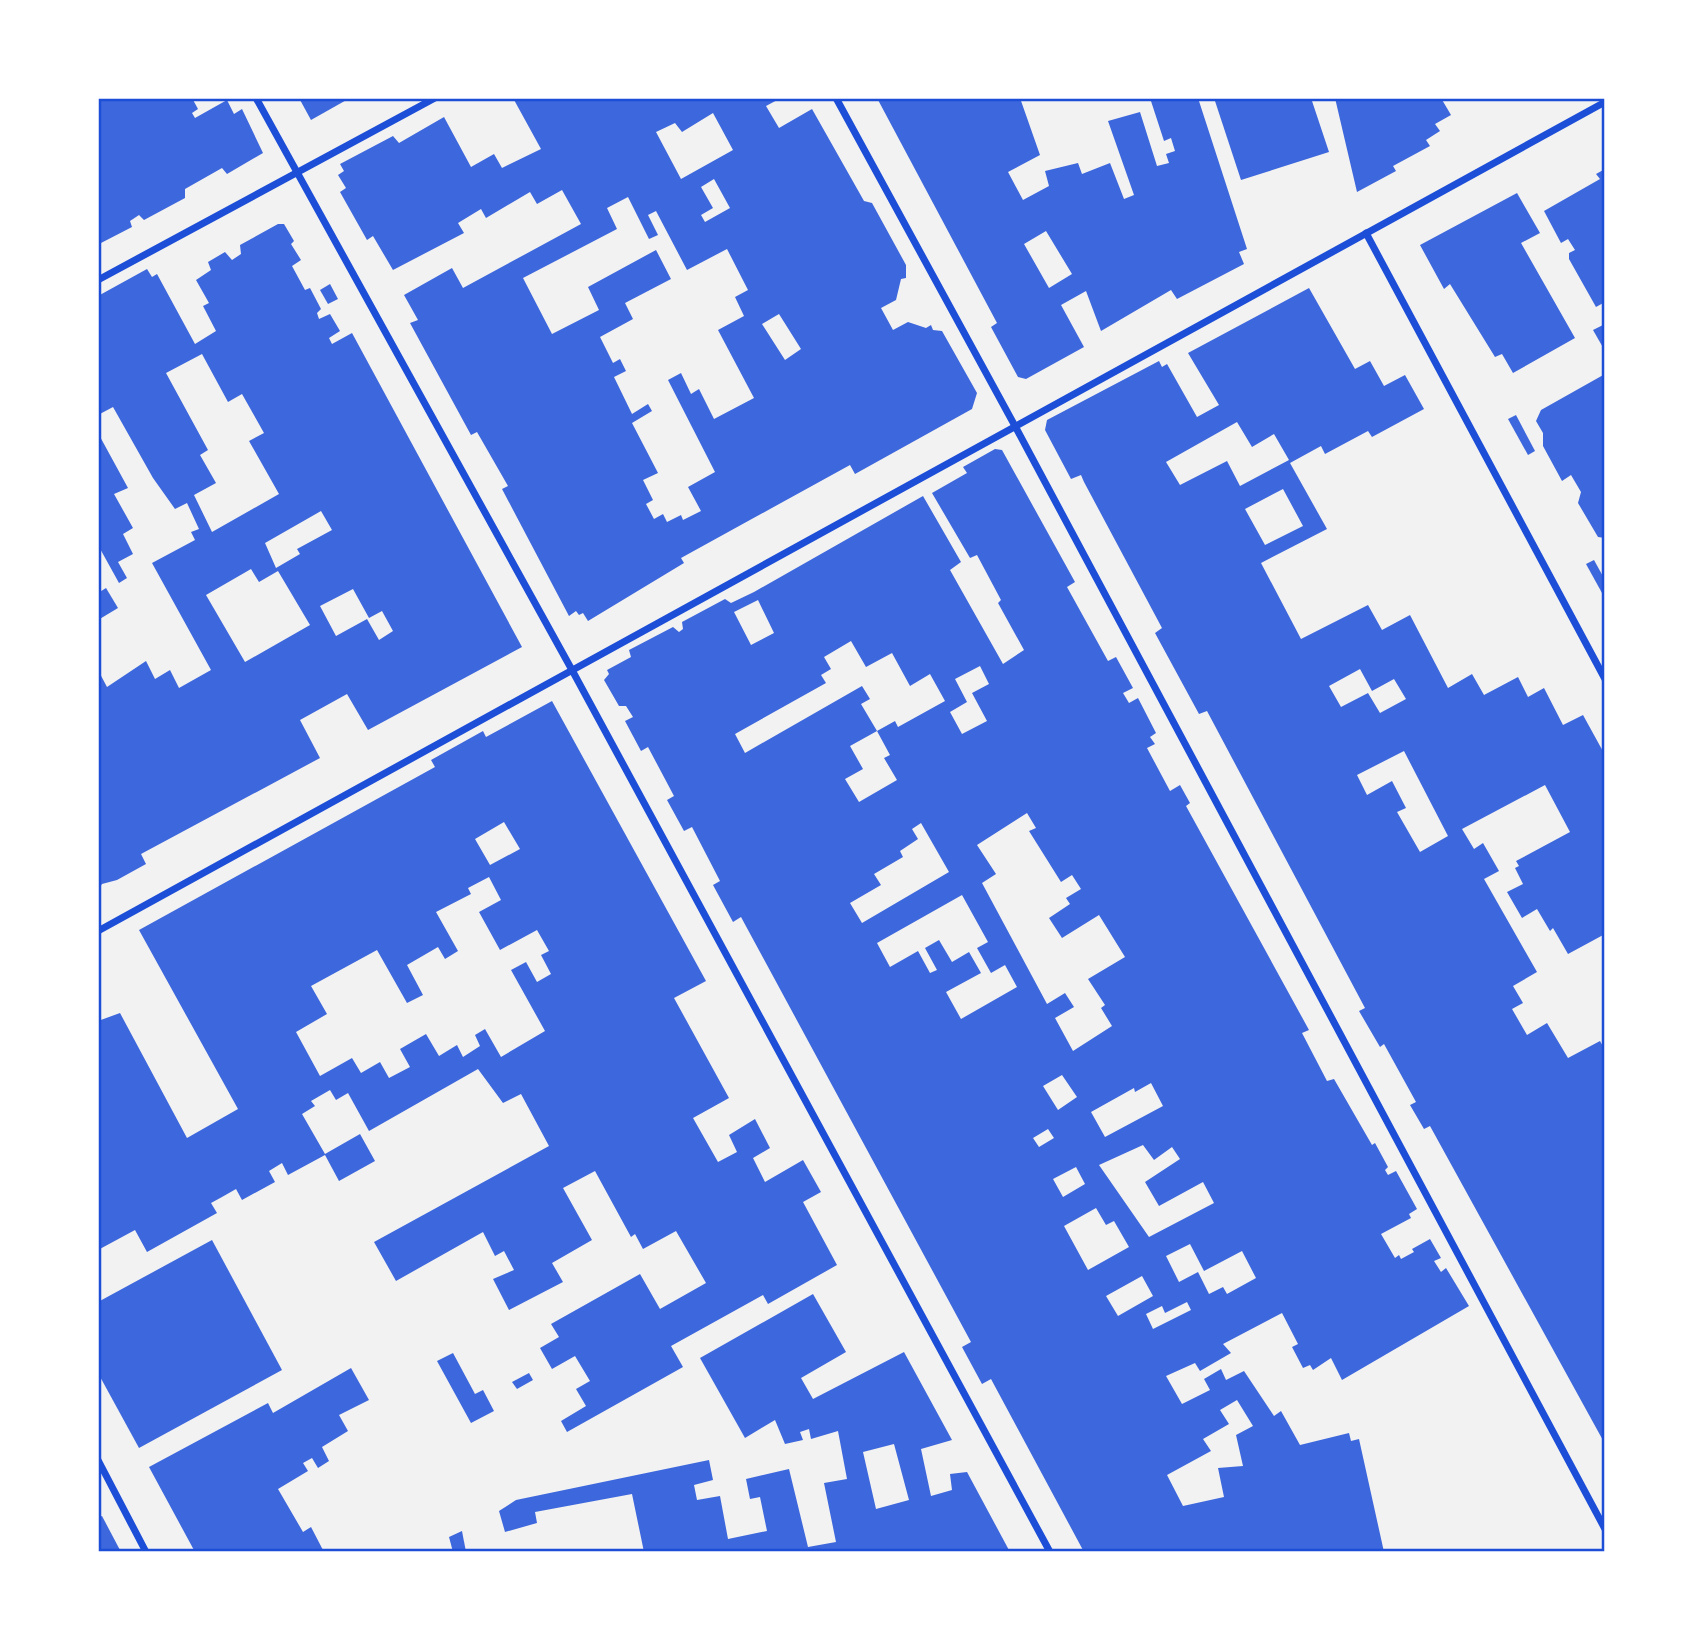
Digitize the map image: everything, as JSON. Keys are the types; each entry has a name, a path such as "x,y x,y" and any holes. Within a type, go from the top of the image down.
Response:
{"street":[{"path":"256,98 572,670 1050,1552"},
{"path":"98,280 435,98"},
{"path":"836,98 1015,426 1605,1530"},
{"path":"98,931 1605,102"},
{"path":"1366,233 1605,680"},
{"path":"98,1460 146,1552"}],"building":[{"path":"98,98 192,98 198,109 192,113 195,118 227,100 234,114 242,109 263,153 227,174 222,168 185,189 185,198 144,220 139,215 130,221 132,227 101,243 98,239"},
{"path":"299,98 350,98 311,120"},
{"path":"513,98 781,98 766,106 779,128 812,109 864,201 872,203 906,265 906,278 901,279 896,300 881,308 893,330 908,322 926,328 931,325 933,330 942,331 977,393 972,409 855,474 850,465 681,558 684,563 588,621 583,613 579,615 576,611 569,616 502,489 508,486 477,432 471,435 410,323 418,320 404,295 452,268 463,288 581,224 562,190 537,204 530,192 486,218 481,209 458,223 464,233 393,270 373,236 367,240 340,192 346,188 338,175 344,171 340,164 393,136 399,143 444,117 471,167 494,154 502,168 541,149","holes":["713,113 733,150 681,179 656,132 675,123 682,132","714,179 730,208 705,222 701,215 713,208 701,187","628,197 649,239 658,235 648,215 656,211 687,270 727,249 748,290 735,297 744,316 718,330 754,398 714,419 699,389 691,394 681,373 668,380 715,472 688,487 701,511 683,520 681,515 667,522 663,514 654,519 646,504 653,500 643,480 658,473 632,423 652,411 648,404 632,414 614,377 626,371 620,359 613,363 600,337 633,319 625,303 671,279 656,250 588,287 599,310 552,334 523,278 617,229 607,208","779,314 801,349 785,360 762,324"]},
{"path":"877,98 1020,98 1040,155 1008,172 1023,200 1049,186 1045,171 1078,163 1082,174 1110,163 1124,199 1134,195 1108,121 1140,112 1157,166 1169,163 1166,154 1175,151 1171,138 1164,141 1150,98 1198,98 1247,249 1239,252 1244,264 1177,299 1171,290 1101,331 1086,291 1061,305 1084,347 1026,379 1018,377 991,327 997,323","holes":["1046,231 1072,274 1049,288 1024,244"]},
{"path":"1214,98 1311,98 1329,152 1241,180"},
{"path":"1335,98 1441,98 1451,115 1435,124 1440,131 1426,140 1430,146 1393,166 1396,171 1357,192"},
{"path":"1605,169 1605,302 1596,307 1569,259 1569,253 1575,250 1568,239 1561,243 1544,211 1600,179 1596,174"},
{"path":"1517,193 1540,233 1521,243 1575,338 1513,373 1502,354 1495,357 1450,284 1444,289 1420,245"},
{"path":"278,224 284,224 294,241 291,244 301,260 292,266 305,290 310,288 321,309 317,313 319,319 330,314 340,331 329,338 332,344 352,333 522,647 368,730 347,694 300,720 320,758 141,854 146,864 117,880 102,884 98,890 98,670 107,687 146,661 155,679 170,670 179,688 211,670 152,563 195,540 191,532 199,529 187,503 175,509 153,478 113,407 98,415 98,296 147,269 152,277 157,274 195,344 216,331 203,306 209,303 196,280 211,270 208,262 225,252 232,260 241,254 240,245","holes":["202,354 228,402 242,394 264,433 249,441 279,494 212,532 194,495 216,483 200,455 208,450 166,373","321,511 332,530 297,549 300,554 276,568 265,543","251,569 259,582 278,571 310,625 245,662 206,595","353,589 369,618 382,611 393,631 379,640 367,619 336,636 320,606"]},
{"path":"330,284 338,299 328,304 320,290"},
{"path":"1309,288 1355,369 1370,361 1384,386 1405,375 1424,409 1372,437 1368,431 1325,454 1321,446 1290,463 1327,529 1261,563 1301,639 1368,605 1382,630 1410,615 1448,688 1472,674 1484,695 1518,677 1528,697 1544,688 1563,725 1583,715 1605,755 1605,934 1568,954 1553,928 1550,931 1537,909 1522,918 1507,892 1523,884 1515,868 1519,866 1516,861 1570,832 1545,785 1462,829 1474,849 1483,843 1499,871 1484,879 1537,972 1513,986 1523,1003 1512,1009 1527,1035 1547,1023 1568,1058 1600,1041 1605,1050 1605,1444 1430,1126 1424,1129 1410,1105 1416,1102 1384,1044 1380,1047 1359,1011 1365,1008 1207,711 1199,714 1155,633 1162,628 1081,475 1071,479 1045,430 1047,420 1159,361 1162,367 1167,364 1197,417 1219,405 1188,353","holes":["1237,422 1252,447 1274,434 1289,460 1240,486 1227,461 1180,485 1166,462","1283,489 1303,526 1265,545 1245,509","1360,669 1372,691 1394,679 1406,699 1380,713 1368,693 1341,707 1329,686","1404,751 1448,836 1420,852 1397,812 1406,808 1392,781 1367,795 1357,775"]},
{"path":"1605,324 1605,351 1593,330"},
{"path":"1605,374 1605,538 1598,537 1578,503 1581,492 1571,475 1562,481 1543,446 1543,433 1536,421 1541,410"},
{"path":"1516,415 1535,451 1528,455 1508,419"},
{"path":"98,433 128,488 114,494 133,528 123,534 133,554 118,562 127,578 119,583 98,545"},
{"path":"995,449 1002,450 1075,582 1067,587 1108,661 1116,657 1133,688 1123,693 1129,703 1138,698 1156,733 1150,737 1155,744 1147,748 1170,791 1180,785 1190,803 1186,806 1309,1030 1302,1033 1327,1081 1334,1079 1372,1145 1375,1143 1388,1167 1385,1170 1388,1175 1396,1171 1417,1209 1409,1214 1411,1218 1381,1234 1395,1258 1399,1255 1401,1259 1430,1239 1441,1258 1434,1261 1441,1272 1446,1268 1469,1306 1342,1380 1331,1358 1313,1370 1310,1365 1303,1368 1292,1347 1298,1344 1282,1313 1223,1344 1231,1353 1200,1371 1195,1363 1166,1376 1182,1404 1210,1390 1204,1379 1221,1369 1226,1380 1244,1371 1274,1416 1281,1411 1300,1445 1349,1433 1351,1441 1359,1439 1384,1552 1084,1552 991,1379 982,1384 962,1347 971,1342 741,917 733,922 713,885 720,881 692,827 684,831 667,800 674,796 648,747 641,751 625,721 633,717 626,706 619,706 604,680 609,674 607,670 631,657 629,650 673,627 679,632 683,629 682,622 725,599 731,603 754,592 923,496 961,562 950,570 1003,664 1024,650 998,603 1001,600 977,555 970,558 932,493 967,473 963,467","holes":["758,600 774,633 751,645 734,612","851,641 866,667 892,653 910,686 930,674 945,701 898,727 895,721 877,731 861,704 870,699 862,686 745,753 735,734 826,683 821,675 831,669 824,657","980,666 989,684 972,693 987,721 962,734 950,712 967,702 955,679","877,731 890,755 884,758 897,780 859,802 845,779 863,769 850,746","1027,813 1036,828 1029,831 1061,882 1072,875 1081,889 1066,898 1070,904 1049,918 1062,938 1099,915 1125,957 1088,979 1105,1005 1101,1008 1112,1026 1073,1051 1055,1018 1074,1007 1065,993 1047,1004 982,883 996,874 977,845","921,823 949,872 862,923 850,903 881,885 874,874 903,857 900,851 918,839 912,829","962,895 988,942 977,948 991,973 1005,965 1017,987 961,1019 946,992 981,973 969,952 952,962 939,940 925,948 937,970 930,973 918,951 890,967 877,943","1062,1075 1077,1097 1058,1110 1043,1086","1151,1083 1163,1106 1105,1137 1091,1112 1134,1088 1135,1092","1048,1129 1054,1138 1039,1147 1033,1138","1143,1145 1154,1160 1172,1147 1180,1159 1145,1182 1159,1206 1203,1182 1214,1203 1149,1237 1099,1165","1076,1167 1085,1184 1063,1197 1053,1179","1096,1208 1106,1225 1114,1221 1129,1247 1088,1270 1064,1226","1190,1244 1204,1271 1242,1251 1256,1278 1227,1294 1223,1287 1209,1294 1198,1272 1179,1282 1166,1256","1142,1276 1153,1296 1118,1316 1106,1296","1187,1302 1191,1310 1153,1329 1146,1314 1162,1306 1165,1313","1237,1400 1253,1426 1236,1435 1243,1466 1218,1468 1224,1497 1183,1506 1167,1475 1211,1451 1203,1439 1229,1424 1220,1410"]},
{"path":"1594,560 1605,580 1605,591 1602,593 1586,564"},
{"path":"106,588 118,608 98,620 98,593"},
{"path":"552,701 706,981 674,998 729,1098 693,1118 718,1162 737,1152 729,1135 755,1119 770,1148 753,1158 765,1182 803,1160 821,1192 803,1202 837,1265 768,1304 763,1295 671,1346 683,1367 567,1432 561,1421 586,1406 576,1389 590,1381 575,1356 552,1369 540,1348 559,1337 551,1324 640,1274 660,1309 706,1283 676,1231 643,1249 635,1234 631,1237 595,1171 563,1188 592,1240 552,1263 563,1282 509,1310 493,1279 514,1270 504,1251 495,1256 483,1232 396,1281 374,1242 549,1146 521,1094 503,1103 478,1069 369,1131 348,1093 336,1100 330,1090 311,1101 315,1106 302,1114 325,1154 360,1134 375,1161 339,1181 325,1155 288,1175 282,1163 269,1171 275,1182 242,1200 236,1189 211,1203 217,1213 147,1252 135,1230 98,1250 98,1021 120,1013 187,1138 238,1109 139,930 435,767 431,760 483,731 486,737","holes":["504,822 520,849 490,865 475,839","489,877 501,900 479,912 500,950 537,930 549,951 541,955 551,974 537,982 526,962 511,970 545,1031 501,1057 485,1029 475,1035 480,1046 463,1057 457,1045 439,1056 426,1034 400,1049 410,1067 389,1078 380,1062 361,1073 352,1058 320,1076 296,1032 327,1014 311,986 377,950 407,1003 423,995 407,965 438,947 445,959 458,951 436,912 471,894 468,888"]},
{"path":"212,1240 282,1370 139,1448 98,1373 98,1302"},
{"path":"813,1294 846,1352 801,1378 813,1399 904,1352 952,1440 921,1449 931,1496 952,1490 950,1474 967,1472 1010,1552 644,1552 632,1494 535,1512 537,1523 505,1532 499,1511 516,1500 709,1460 713,1480 694,1485 697,1500 720,1496 728,1539 767,1531 760,1497 750,1499 746,1479 789,1469 808,1547 836,1542 824,1483 847,1479 838,1431 811,1439 809,1429 800,1432 803,1440 785,1444 775,1420 745,1438 700,1358","holes":["894,1444 909,1500 876,1509 863,1452"]},
{"path":"453,1353 475,1394 483,1390 494,1411 471,1423 437,1361"},
{"path":"351,1368 369,1400 339,1415 348,1431 322,1447 329,1461 318,1468 312,1458 303,1463 308,1471 278,1489 303,1532 311,1527 324,1552 195,1552 149,1467 268,1403 273,1413"},
{"path":"529,1373 533,1380 517,1389 512,1382"},
{"path":"102,1516 121,1552 98,1552 98,1517"},
{"path":"462,1531 466,1552 453,1552 449,1537"}]}
